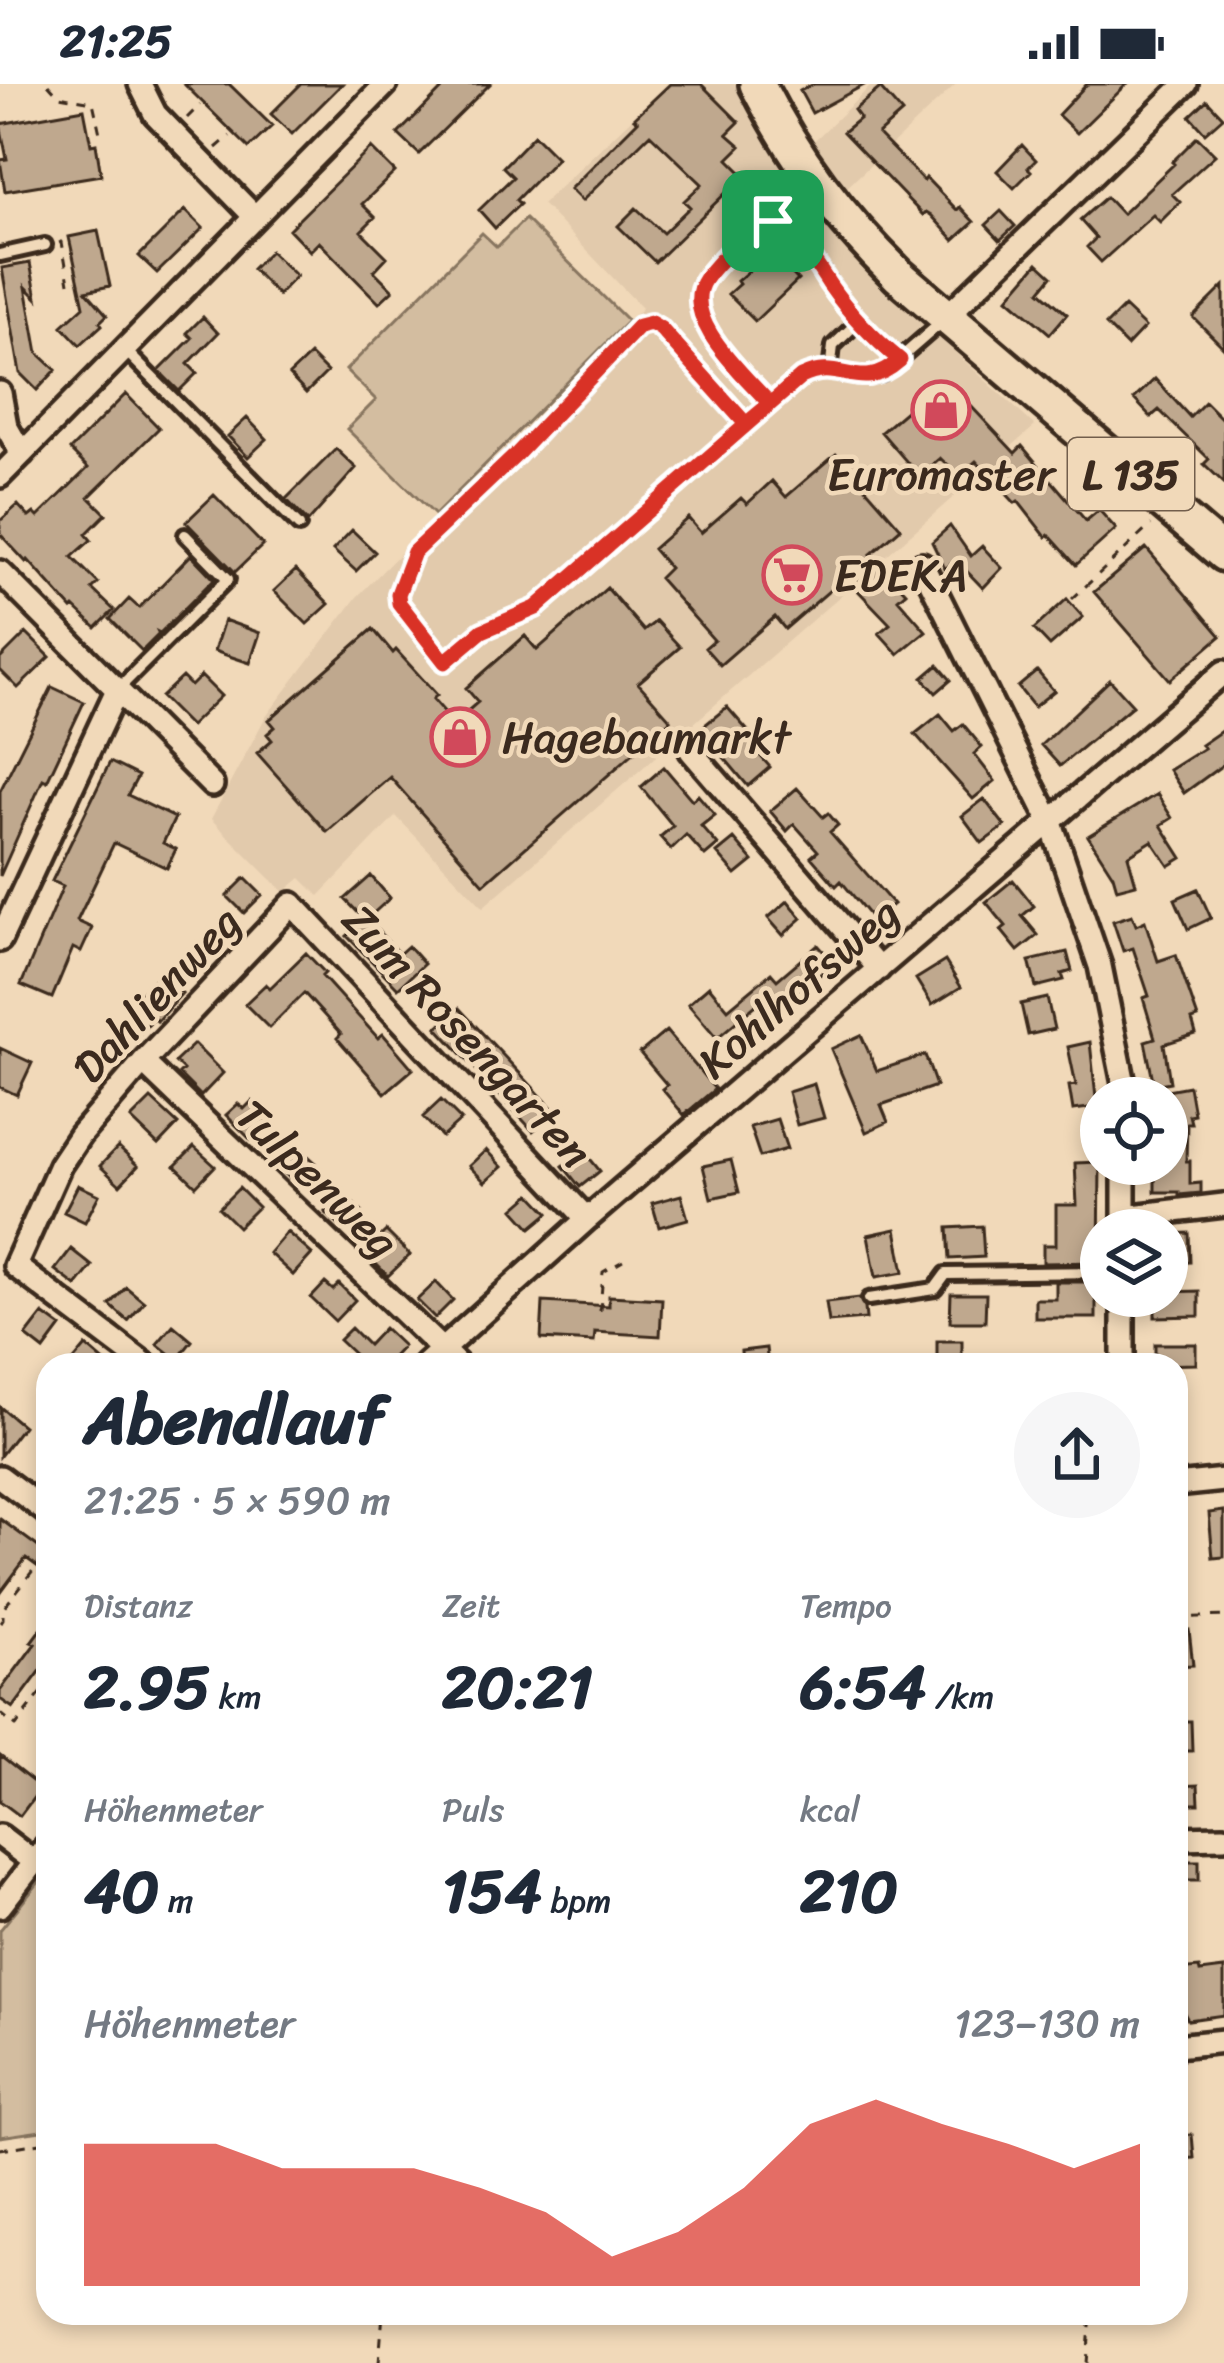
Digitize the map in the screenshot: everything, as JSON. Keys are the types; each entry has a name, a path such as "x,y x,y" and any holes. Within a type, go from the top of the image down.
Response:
{"main road":[{"name":"L 135","path":"757,84 797,157 853,230 946,317 1224,554"}],"street":[{"path":"140,84 155,114 255,217"},
{"path":"0,476 386,84"},
{"path":"946,317 1186,84"},
{"path":"0,393 6,426 22,454"},
{"path":"922,564 1052,823 1100,966 1123,1077"},
{"path":"0,572 212,785"},
{"name":"Kohlhofsweg","path":"437,1353 1224,672"},
{"path":"0,940 117,690"},
{"path":"691,751 879,969"},
{"name":"Dahlienweg","path":"130,1353 16,1267 60,1165 80,1135 292,904"},
{"name":"Zum Rosengarten","path":"292,904 587,1220"},
{"name":"Tulpenweg","path":"143,1062 428,1353"},
{"path":"1188,1212 1224,1205"},
{"path":"1124,1317 1124,1353"},
{"path":"0,1478 36,1505"},
{"path":"1188,1484 1224,1480"},
{"path":"0,1836 36,1851"},
{"path":"1188,1838 1224,1837"},
{"path":"0,1906 36,1859"},
{"path":"1188,2045 1224,2041"}],"lane":[{"path":"770,404 704,326 698,303 702,283 756,224 766,220 790,230 859,321 900,360"},
{"path":"0,255 45,245"},
{"path":"746,424 661,329 651,323 639,326 414,552 399,603 445,662 482,631 536,608 801,377 822,370 872,377 882,374 946,317"},
{"path":"830,371 833,346 859,321"},
{"path":"124,350 299,526"},
{"path":"117,690 228,579 185,535"},
{"path":"869,1298 934,1289 946,1274 1080,1272"}],"path":[{"path":"48,84 59,96 93,102 101,138"},
{"path":"45,245 62,242 69,283"},
{"path":"1072,599 1169,507"},
{"path":"600,1311 603,1273 623,1261"},
{"path":"0,1623 3,1609 36,1566"},
{"path":"1188,1618 1224,1616"},
{"path":"0,1713 16,1726 36,1700"},
{"path":"0,2149 36,2144"},
{"path":"380,2363 382,2325"},
{"path":"1087,2363 1090,2325"}],"shaded area":[{"path":"668,84 745,84 790,164 873,84 956,84 822,211 884,287 1035,426 483,907 396,816 319,896 301,878 284,892 211,819 265,718 357,597 642,308 542,204"},
{"path":"525,219 628,321 435,515 347,429 376,400 346,370 482,233 497,247"},
{"path":"36,1886 36,2132 0,2137 0,1930"}],"building":[{"path":"184,84 229,84 272,126 249,148"},
{"path":"301,84 342,84 292,134 271,114"},
{"path":"447,84 490,84 419,154 398,134"},
{"path":"670,84 701,84 739,122 727,134 741,146 728,159 744,175 655,262 618,226 636,208 663,233 690,207 684,201 702,184 650,134 582,201 570,189"},
{"path":"814,84 866,84 812,113 800,91"},
{"path":"1087,84 1127,84 1077,133 1058,115"},
{"path":"880,88 902,113 878,134 974,222 954,240 931,215 923,215 843,132 860,118 854,110"},
{"path":"1207,100 1223,117 1205,133 1190,116"},
{"path":"84,109 101,175 5,191 0,160 7,159 0,124"},
{"path":"534,135 557,158 495,228 479,210 513,177 503,167"},
{"path":"1197,137 1215,155 1172,194 1180,202 1160,222 1153,215 1101,262 1087,247 1096,238 1080,220 1106,197 1122,214"},
{"path":"1022,145 1036,160 1014,188 997,171"},
{"path":"371,148 395,172 362,204 375,217 361,231 387,257 374,271 393,290 379,303 319,242 310,251 289,229"},
{"path":"185,210 203,228 157,273 139,256"},
{"path":"1001,211 1015,226 1000,240 986,225"},
{"path":"98,231 110,286 86,291 107,315 80,345 62,326 84,306 69,237"},
{"path":"270,251 296,276 278,295 252,269"},
{"path":"771,252 798,280 755,321 728,294"},
{"path":"30,263 37,298 26,287 38,353 56,370 37,390 20,373 2,268"},
{"path":"1038,263 1052,276 1040,291 1067,314 1050,334 1008,298"},
{"path":"1224,286 1224,348 1193,317"},
{"path":"1124,307 1145,327 1127,346 1106,325"},
{"path":"203,317 218,333 188,364 197,373 179,391 159,371 192,338 187,333"},
{"path":"310,355 327,372 306,393 289,375"},
{"path":"1155,379 1190,417 1205,402 1224,421 1224,483 1204,464 1209,459 1159,410 1151,417 1134,399"},
{"path":"933,388 954,388 1015,453 1022,446 1086,521 1099,510 1116,529 1076,565 976,461 959,476 940,458 919,476 881,432"},
{"path":"126,394 159,428 89,497 106,514 86,534 91,540 72,557 98,583 92,589 114,610 96,628 0,534 0,521 18,505 29,517 34,513 38,517 88,468 70,450"},
{"path":"247,418 267,439 248,457 228,436"},
{"path":"336,449 356,468 308,522 286,499"},
{"name":"EDEKA","path":"836,454 901,528 871,554 906,592 898,599 926,631 898,654 879,633 890,624 845,577 785,629 775,617 720,665 705,648 714,640 659,578 669,568 653,549 688,518 701,533 741,498 747,504 772,481 786,497"},
{"path":"214,495 263,545 235,572 186,522"},
{"path":"950,526 971,556 982,546 1002,568 983,588 956,560 945,569 932,542"},
{"path":"352,530 375,552 356,571 333,550"},
{"path":"1146,548 1221,636 1170,680 1094,592"},
{"path":"191,555 214,579 142,651 110,619 129,599 139,608"},
{"path":"296,570 329,604 307,624 274,591"},
{"name":"Hagebaumarkt","path":"607,588 644,631 656,621 680,647 638,683 671,720 484,884 390,777 327,832 257,753 272,740 267,734 275,727 269,720 373,629 437,695 433,699 454,723 478,702 466,688 525,636 537,650"},
{"path":"1067,599 1083,617 1050,646 1034,629"},
{"path":"224,620 260,633 250,663 214,651"},
{"path":"26,633 50,657 18,688 0,670 0,659"},
{"path":"938,665 951,680 936,693 923,678"},
{"path":"1037,671 1054,691 1034,707 1018,687"},
{"path":"201,676 221,696 190,726 161,697 182,677 191,686"},
{"path":"1110,680 1133,705 1060,766 1041,745"},
{"path":"52,687 84,702 0,876 0,791"},
{"path":"727,707 748,731 743,736 770,767 748,786 700,729"},
{"path":"940,714 954,731 963,724 982,747 974,754 995,781 973,799 915,734"},
{"path":"1224,729 1224,764 1184,793 1169,770"},
{"path":"110,762 138,776 128,795 175,818 163,843 176,849 167,868 114,843 77,921 92,928 81,952 73,948 52,998 21,985 63,886 52,881"},
{"path":"664,767 692,800 698,795 715,815 701,826 718,845 705,856 686,835 671,849 660,837 673,826 641,787"},
{"path":"797,788 823,817 828,813 838,825 830,832 893,904 873,920 841,881 836,886 811,857 818,851 794,824 787,831 770,811"},
{"path":"1157,794 1172,818 1161,825 1182,858 1169,866 1152,841 1128,856 1136,884 1117,889 1088,836"},
{"path":"984,799 1005,826 982,843 962,816"},
{"path":"734,839 753,861 736,875 717,853"},
{"path":"371,876 390,898 367,919 399,954 408,946 424,964 398,988 347,936 365,920 345,899"},
{"path":"245,878 262,895 244,913 227,896"},
{"path":"1013,880 1034,906 1022,916 1038,935 1018,951 1001,930 1006,926 986,902"},
{"path":"1198,889 1211,918 1188,929 1175,899"},
{"path":"788,901 802,918 783,935 768,918"},
{"path":"1132,915 1136,925 1145,921 1158,961 1176,955 1198,1018 1192,1020 1196,1034 1164,1044 1169,1077 1152,1077 1145,1041 1155,1038 1143,998 1149,996 1133,948 1123,951 1113,921"},
{"path":"818,945 834,963 792,998 797,1003 774,1023 757,1004 717,1038 688,1004 709,986 728,1009 771,973 777,980"},
{"path":"1067,952 1072,971 1062,974 1064,980 1036,987 1029,961"},
{"path":"306,953 378,1038 383,1034 413,1069 385,1093 304,993 269,1028 245,1004 266,984 270,988"},
{"path":"945,961 961,987 932,1005 916,979"},
{"path":"160,973 182,993 137,1036 122,1020"},
{"path":"1047,998 1054,1029 1028,1035 1021,1004"},
{"path":"459,1008 555,1111 533,1131 437,1027"},
{"path":"666,1031 715,1089 684,1115 640,1053"},
{"path":"861,1035 877,1071 925,1055 936,1086 881,1105 888,1122 866,1132 831,1049"},
{"path":"1090,1042 1094,1077 1080,1077 1080,1109 1073,1110 1069,1086 1076,1085 1068,1047"},
{"path":"194,1044 223,1073 201,1096 179,1074 183,1070 175,1062"},
{"path":"0,1048 32,1063 17,1095 0,1087"},
{"path":"814,1084 824,1118 797,1125 788,1092"},
{"path":"1188,1086 1194,1114 1189,1115 1191,1123 1188,1123"},
{"path":"151,1099 178,1124 158,1145 131,1119"},
{"path":"441,1100 461,1120 442,1137 423,1117"},
{"path":"252,1101 272,1120 251,1140 226,1115 238,1104 244,1109"},
{"path":"777,1119 787,1149 760,1157 750,1127"},
{"path":"297,1146 315,1162 295,1183 278,1167"},
{"path":"118,1147 138,1166 120,1185 100,1166"},
{"path":"194,1147 215,1166 196,1186 175,1166"},
{"path":"486,1150 502,1167 485,1182 469,1166"},
{"path":"583,1150 600,1171 580,1187 563,1166"},
{"path":"731,1160 739,1192 711,1198 703,1166"},
{"path":"1188,1161 1190,1184 1201,1183 1201,1193 1155,1192 1155,1185 1188,1185"},
{"path":"1075,1163 1080,1163 1080,1185 1100,1185 1100,1209 1080,1209 1080,1262 1043,1263 1043,1245 1056,1245 1056,1205 1077,1205"},
{"path":"78,1185 99,1195 85,1222 64,1212"},
{"path":"239,1188 258,1207 238,1227 219,1208"},
{"path":"343,1194 362,1212 344,1230 325,1212"},
{"path":"531,1194 549,1213 531,1228 514,1209"},
{"path":"681,1195 688,1219 659,1227 652,1203"},
{"path":"982,1226 984,1257 950,1259 948,1228"},
{"path":"896,1229 904,1272 876,1277 868,1235"},
{"path":"386,1231 410,1255 388,1276 364,1252"},
{"path":"287,1232 312,1254 293,1275 269,1253"},
{"path":"71,1249 92,1266 76,1286 55,1270"},
{"path":"436,1282 453,1300 435,1318 417,1300"},
{"path":"1056,1282 1080,1282 1080,1317 1096,1318 1035,1318 1035,1299 1056,1299"},
{"path":"325,1283 333,1290 339,1284 355,1300 335,1321 311,1298"},
{"path":"126,1287 144,1302 128,1321 110,1305"},
{"path":"1188,1291 1199,1291 1199,1316 1188,1316"},
{"path":"951,1294 986,1294 985,1322 950,1322"},
{"path":"609,1296 662,1299 660,1336 595,1332 594,1342 541,1339 543,1302 609,1306"},
{"path":"859,1298 866,1319 829,1322 826,1302"},
{"path":"43,1314 61,1327 44,1350 26,1336"},
{"path":"173,1325 192,1341 183,1353 168,1353 157,1344"},
{"path":"351,1328 368,1345 384,1328 403,1346 396,1353 353,1353 339,1340"},
{"path":"937,1341 962,1341 962,1353 937,1353"},
{"path":"1155,1344 1196,1344 1196,1364 1188,1364 1188,1353 1155,1353"},
{"path":"0,1407 23,1426 0,1456"},
{"path":"1224,1511 1224,1557 1213,1558 1209,1513"},
{"path":"0,1519 36,1545 36,1565 26,1558 0,1593"},
{"path":"1189,1630 1193,1665 1188,1665"},
{"path":"36,1635 36,1677 13,1708 0,1699 0,1691 35,1644 31,1642"},
{"path":"1188,1721 1191,1721 1192,1751 1188,1751"},
{"path":"0,1756 36,1784 36,1795 20,1816 0,1801"},
{"path":"1188,1785 1198,1785 1199,1804 1188,1804"},
{"path":"1188,1861 1199,1861 1199,1880 1188,1880"},
{"path":"1188,1969 1224,1969 1224,2015 1188,2020"},
{"path":"1188,2134 1192,2134 1194,2158 1188,2158"}],"place":[{"name":"Euromaster","path":"941,410"},
{"name":"EDEKA","path":"792,575"},
{"name":"Hagebaumarkt","path":"460,737"}],"route":[{"path":"773,221 790,230 859,321 900,360 872,377 822,370 801,377 536,608 482,631 445,662 399,603 414,552 517,454 639,326 651,323 661,329 746,424 770,404 704,326 698,303 702,283 756,224 773,221"}]}
